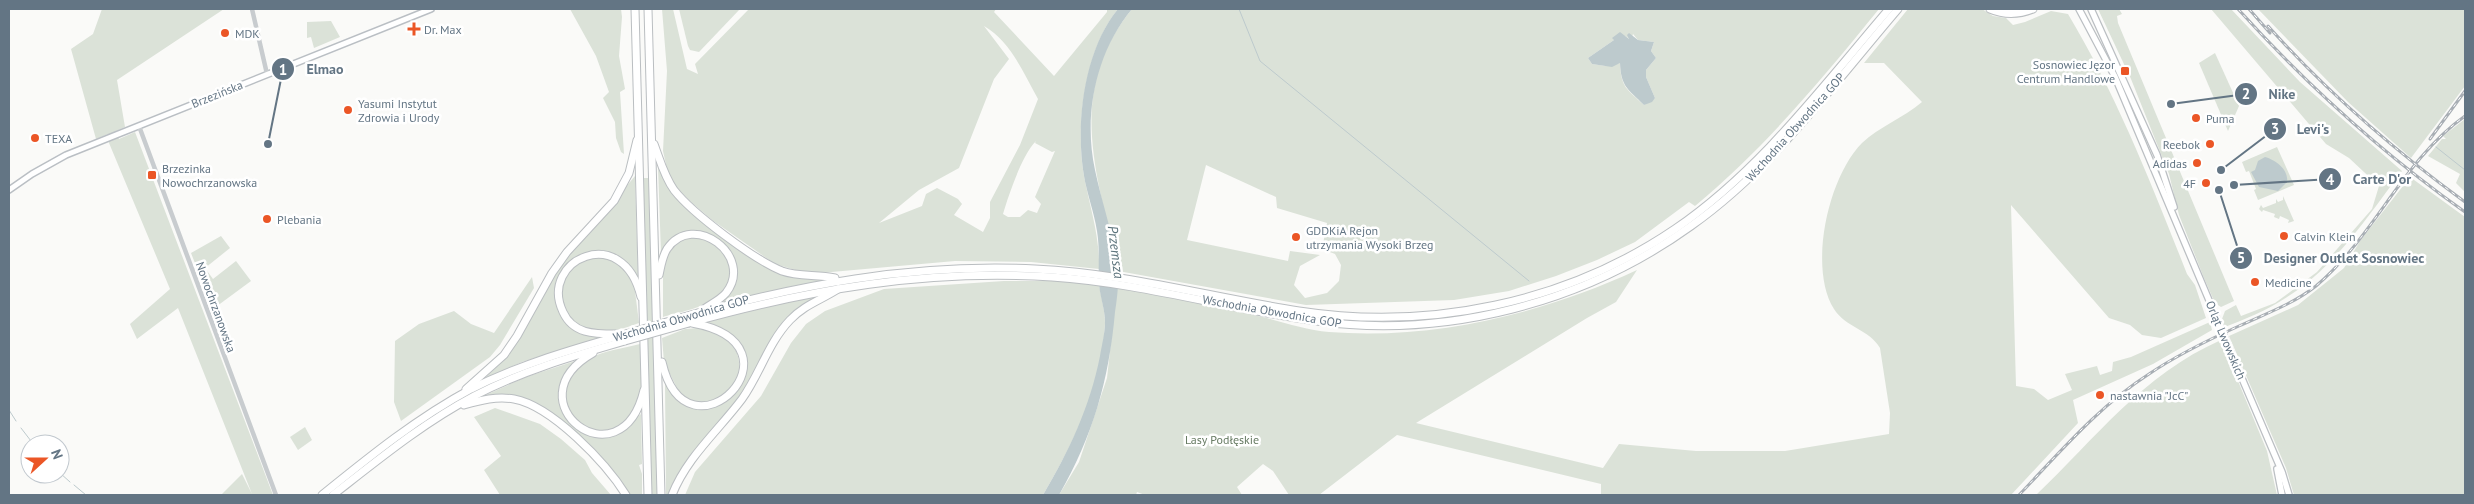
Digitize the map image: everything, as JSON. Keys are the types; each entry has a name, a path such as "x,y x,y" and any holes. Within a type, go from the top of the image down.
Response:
{"highway":[{"path":"635,9 648,495"},
{"path":"648,9 658,347 660,495"},
{"name":"Wschodnia Obwodnica GOP","path":"322,495 405,431 523,366 625,337 680,318 774,292 842,283 961,275 1020,275 1082,276 1161,287 1298,311 1384,318 1467,311 1515,301 1560,287 1606,268 1651,244 1716,198 1774,144 1889,9"},
{"name":"Wschodnia Obwodnica GOP","path":"1161,287 1300,318 1374,325 1433,322 1476,316 1559,295 1594,281 1642,257 1688,228 1718,206 1778,149 1898,9"},
{"path":"1990,9 2006,14 2022,13 2032,9"},
{"path":"452,404 504,355 517,336 552,272 567,252 614,201 629,173 639,132"},
{"path":"652,137 663,169 674,189 706,220 751,253 782,270 842,283"},
{"path":"656,285 664,256 675,241 697,234 718,242 731,259 733,267 731,282 722,297 698,313"},
{"path":"625,337 594,334 581,330 569,322 561,309 558,297 560,284 566,271 578,260 591,255 603,254 616,258 627,266 633,274 644,314"},
{"path":"672,495 688,464 749,388 773,342 783,328 811,302 842,283"},
{"name":"Wschodnia Obwodnica GOP","path":"334,495 452,404 526,373 602,348 625,337 689,323 842,283"},
{"path":"658,347 667,379 678,396 689,402 705,405 727,398 736,388 742,377 743,366 740,350 731,338 718,330 689,323"},
{"path":"602,348 573,368 566,377 562,389 564,408 580,427 591,433 605,434 628,424 639,408 646,378"},
{"path":"452,404 501,398 512,398 532,404 558,422 600,461 626,495"}],"main road":[{"name":"Brzezińska","path":"9,190 46,165 108,138 417,11 431,9"},
{"name":"Orląt Lwowskich","path":"2079,9 2115,77 2273,452"},
{"name":"Orląt Lwowskich","path":"2091,9 2121,72 2163,170 2179,228"},
{"path":"2273,452 2282,495"},
{"path":"2273,452 2288,495"}],"street":[{"path":"252,9 267,74"},
{"name":"Nowochrzanowska","path":"139,126 276,495"}],"green space":[{"path":"102,9 224,9 117,80 125,127 116,131 119,139 135,132 273,495 221,495 242,474 252,494 178,308 137,339 130,324 170,289 109,143 108,134 96,139 71,49 93,34"},
{"path":"570,9 621,9 619,56 625,89 620,92 624,154 621,152 616,138 615,122 603,98 609,92 596,56"},
{"path":"662,9 673,9 687,69 698,74 695,64 749,9 996,9 994,12 1054,76 1107,12 1107,9 1118,9 1107,26 1090,66 1082,112 1081,134 1084,176 1096,234 1099,269 1031,262 955,261 809,274 775,264 712,220 676,187 667,169 663,151 667,71","holes":["984,26 1002,40 1009,49 1038,99 1020,145 990,202 990,218 983,232 954,215 962,204 958,199 937,188 926,194 922,206 879,223 919,190 959,168 994,79 1009,59","1036,141 1035,143 1052,152 1055,151 1035,197 1041,204 1037,213 1028,210 1020,217 1008,217 1003,214 1012,186 1021,165"]},
{"path":"679,9 740,9 699,52 690,50 688,46"},
{"path":"1132,9 1879,9 1814,87 1769,137 1721,184 1695,206 1689,202 1635,242 1597,260 1556,276 1509,291 1454,300 1306,305 1118,271 1102,203 1092,137 1092,104 1098,72 1111,41","holes":["1633,34 1638,40 1654,42 1651,51 1656,58 1646,70 1646,77 1655,98 1644,105 1626,87 1622,78 1620,63 1606,66 1592,64 1588,58 1614,40 1625,36 1631,40","1206,165 1276,197 1277,208 1327,223 1322,249 1335,254 1341,265 1339,281 1327,293 1305,298 1294,285 1300,266 1320,255 1290,251 1288,261 1187,240"]},
{"name":"Lasy Podłęskie","path":"1908,9 1982,9 1993,16 2006,18 2013,25 2051,11 2068,14 2086,45 2133,141 2187,274 2195,285 2206,318 2161,338 2142,335 2130,325 2109,318 2011,205 2016,386 2034,389 2048,400 2072,390 2065,374 2097,366 2100,375 2112,371 2113,362 2131,357 2210,322 2212,330 2153,364 2073,400 2078,423 2011,495 1601,495 1601,484 1397,435 1319,495 1289,495 1273,471 1263,464 1237,487 1242,495 1145,495 1137,492 1136,495 1059,495 1079,462 1107,378 1117,287 1205,304 1329,332 1408,332 1448,328 1525,311 1601,286 1637,270 1616,302 1416,423 1603,468 1619,444 1696,451 1785,451 1889,434 1890,413 1880,348 1876,342 1844,320 1834,309 1826,291 1822,247 1831,200 1850,158 1869,137 1922,102 1884,63 1864,63"},
{"path":"2098,9 2119,9 2122,14 2117,16 2118,23 2234,301 2221,307 2215,303 2204,278 2179,215 2169,174 2131,79"},
{"path":"2211,9 2231,9 2300,82 2402,171 2363,224 2335,257 2319,272 2277,303 2225,327 2222,319 2225,311 2236,305 2241,316 2275,303 2317,272 2372,209 2379,186 2349,158 2326,144"},
{"path":"2258,9 2465,9 2465,86 2411,158 2348,102"},
{"path":"331,21 340,37 314,48 311,37 307,38 307,22"},
{"path":"2215,53 2239,106 2228,131 2199,63"},
{"path":"2465,119 2465,192 2456,183 2460,174 2428,156 2442,139 2446,139 2443,136"},
{"path":"2277,147 2294,185 2258,200 2249,171 2246,172 2242,162"},
{"path":"658,167 687,206 778,271 826,278 827,280 712,306 732,286 729,251 717,238 705,233 691,232 661,254"},
{"path":"635,176 638,277 626,263 618,258 602,252 593,252 584,254 571,263 563,276 558,291 557,299 561,313 586,334 601,337 522,362 485,378 509,355 557,269"},
{"path":"2410,177 2465,217 2465,495 2294,495 2286,468 2229,336 2298,305 2344,268 2360,241"},
{"path":"643,178 650,178 657,495 651,495"},
{"path":"2283,196 2294,221 2288,223 2289,220 2280,216 2279,219 2274,217 2275,214 2263,210 2262,212 2259,209 2261,205 2263,208 2276,203 2276,199 2278,202 2283,200"},
{"path":"692,235 718,243 728,258 731,267 731,279 726,289 708,303 697,308 663,317 663,264 673,244"},
{"path":"221,236 230,248 205,268 213,279 236,261 251,281 213,309 191,253"},
{"path":"598,256 619,264 634,283 639,323 609,332 593,332 579,328 568,317 564,310 561,294 564,279 571,269 578,264"},
{"path":"532,277 534,288 500,345 490,357 401,421 394,402 395,341 419,324 454,311 471,324 494,333"},
{"path":"1004,281 1065,281 1099,285 1104,308 1103,346 1099,369 1092,391 1075,435 1043,495 685,495 695,472 761,396 791,343 806,324 825,311 884,289"},
{"path":"820,295 793,314 741,398 670,495 666,495 665,383 681,401 699,408 715,406 730,397 740,384 745,368 742,351 729,335 713,326 694,324"},
{"path":"698,328 717,332 730,342 737,353 739,366 737,378 732,389 723,398 712,403 699,403 681,396 664,362 662,338 685,329"},
{"path":"2221,340 2267,451 2277,495 2036,495 2121,409 2144,389 2193,354"},
{"path":"640,344 641,391 637,405 624,423 608,431 592,429 578,421 568,408 565,392 571,375 594,356"},
{"path":"575,361 562,381 560,388 562,409 574,425 591,435 611,436 625,429 641,414 642,464 639,465 642,474 642,495 629,495 610,469 581,439 535,404 517,398 479,398 526,377"},
{"path":"495,408 540,424 561,439 585,460 592,473 611,495 500,495 484,470 501,456 474,417"},
{"path":"305,427 312,440 298,450 290,437"}],"shaded area":[{"path":"1118,9 1132,9 1109,45 1101,64 1095,85 1091,128 1095,170 1114,245 1118,270 1118,291 1112,337 1098,407 1081,451 1059,495 1043,495 1078,428 1096,375 1104,334 1105,317 1099,284 1098,238 1084,176 1081,156 1081,134 1085,88 1090,66 1106,26"},
{"path":"1620,32 1629,39 1627,35 1629,33 1638,40 1654,42 1651,51 1656,58 1646,70 1646,77 1655,98 1652,102 1644,105 1626,87 1620,63 1612,67 1592,64 1588,58 1614,40 1612,38"},
{"path":"2265,157 2277,163 2286,173 2287,182 2278,191 2259,187 2251,172 2255,170 2258,161"}],"waterway":[{"path":"1239,9 1260,61 1529,281"},
{"path":"2436,147 2465,170"},
{"path":"9,410 16,421"},
{"path":"21,428 26,434"},
{"path":"74,485 86,495"}],"railway":[{"path":"2238,9 2346,117 2404,166 2465,212"},
{"path":"2249,9 2270,33"},
{"path":"2268,26 2314,74 2362,119 2465,202"},
{"path":"2430,139 2465,91"},
{"path":"2019,495 2081,430 2113,400 2131,387 2182,354 2288,303 2316,286 2355,245 2424,154 2443,134 2465,116"}],"place":[{"name":"Dr. Max","path":"414,29"},
{"name":"MDK","path":"225,33"},
{"name":"Sosnowiec Jęzor Centrum Handlowe","path":"2125,71"},
{"name":"Nike","path":"2171,104"},
{"name":"Yasumi Instytut Zdrowia i Urody","path":"348,110"},
{"name":"Puma","path":"2196,118"},
{"name":"TEXA","path":"35,138"},
{"name":"Elmao","path":"268,144"},
{"name":"Reebok","path":"2210,144"},
{"name":"Adidas","path":"2197,163"},
{"name":"Levi's","path":"2221,170"},
{"name":"Brzezinka Nowochrzanowska","path":"152,175"},
{"name":"4F","path":"2206,183"},
{"name":"Carte D'or","path":"2234,185"},
{"name":"Designer Outlet Sosnowiec","path":"2219,190"},
{"name":"Plebania","path":"267,219"},
{"name":"Calvin Klein","path":"2284,236"},
{"name":"GDDKiA Rejon utrzymania Wysoki Brzeg","path":"1296,237"},
{"name":"Medicine","path":"2255,282"},
{"name":"nastawnia \"JcC\"","path":"2100,395"}],"water label":[{"name":"Przemsza","path":"1116,252"}]}
